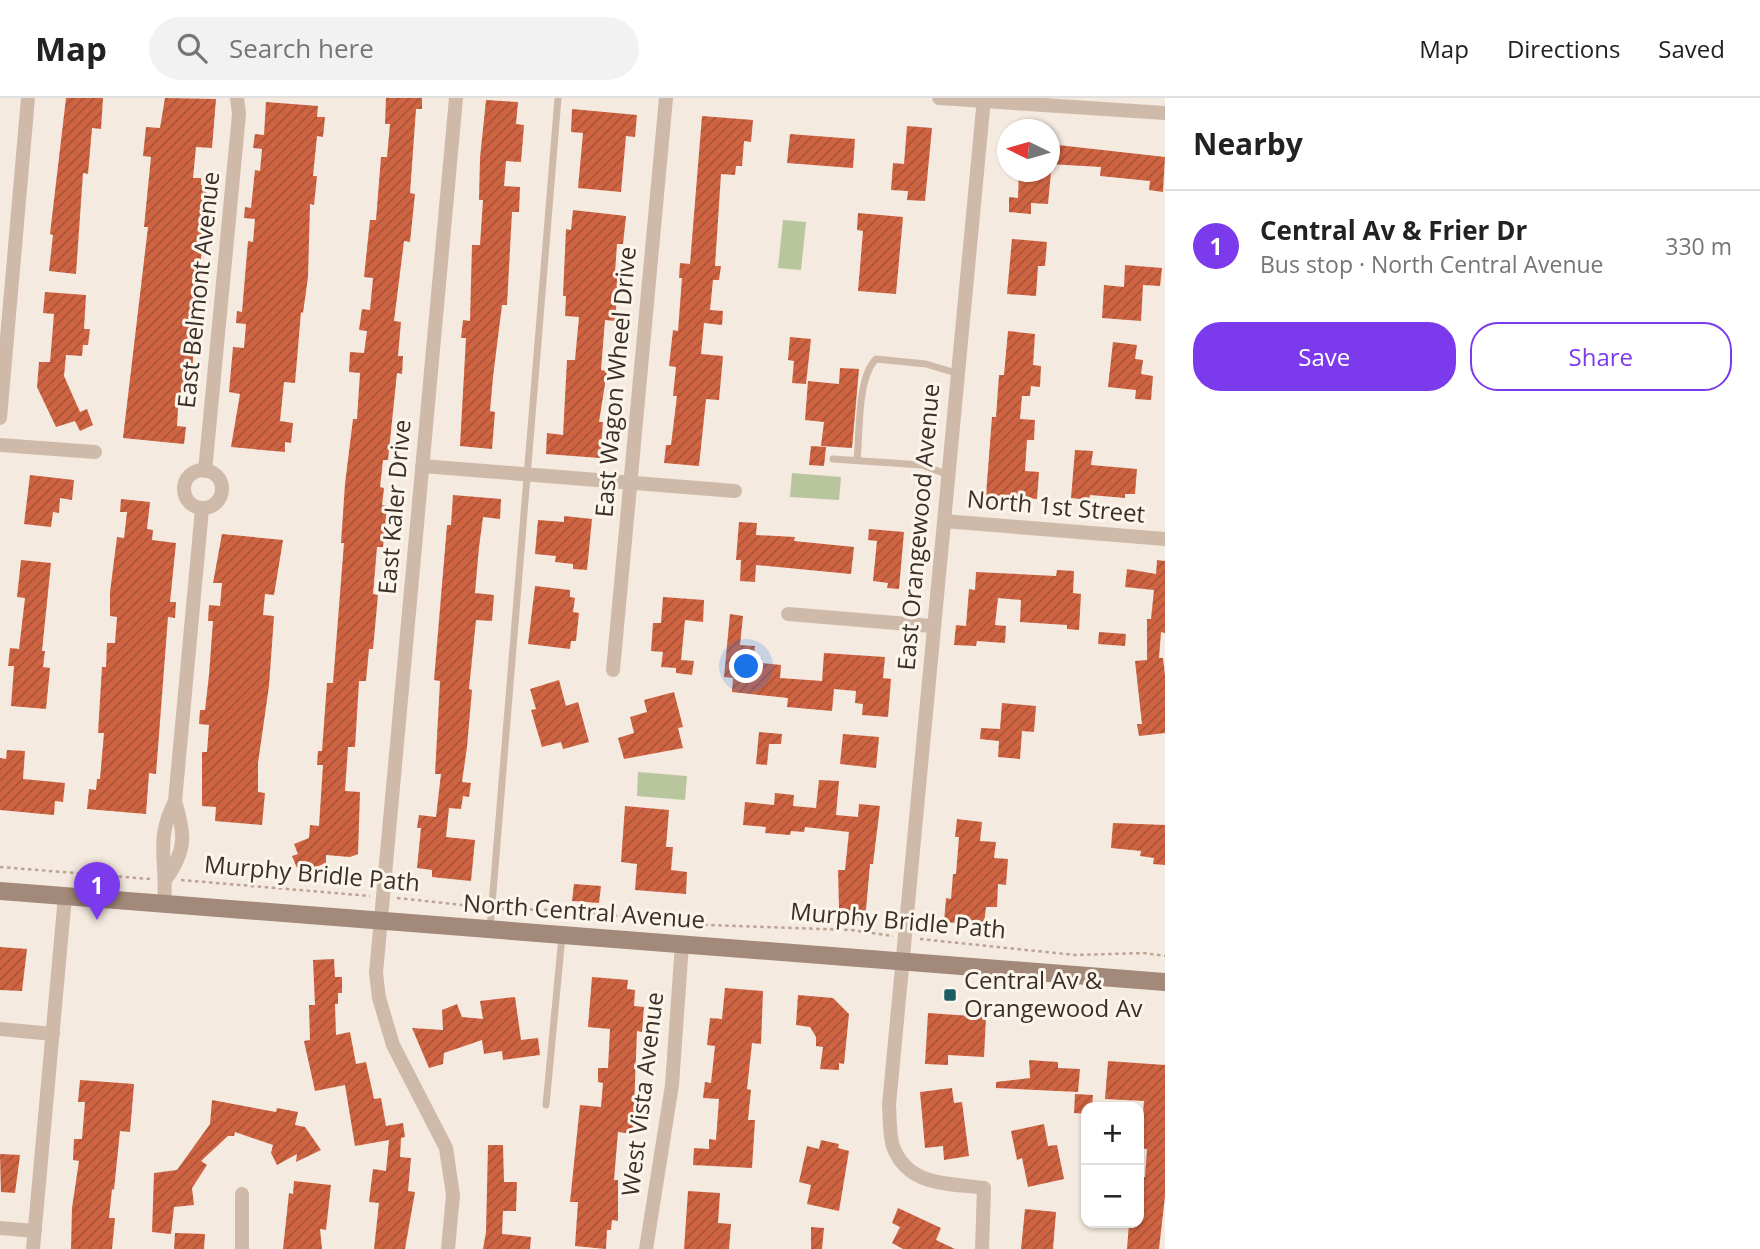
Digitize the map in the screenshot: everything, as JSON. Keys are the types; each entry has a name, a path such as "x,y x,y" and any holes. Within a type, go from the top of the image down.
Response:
{"main road":[{"name":"North Central Avenue","path":"0,891 1165,982"}],"street":[{"path":"0,418 28,98"},
{"name":"East Belmont Avenue","path":"205,471 239,114 237,98"},
{"name":"East Belmont Avenue","path":"239,114 248,98"},
{"name":"East Kaler Drive","path":"448,1249 453,1195 450,1164 438,1128 393,1045 379,998 376,973 456,98"},
{"name":"East Wagon Wheel Drive","path":"612,670 666,98"},
{"path":"939,98 1165,113"},
{"name":"East Orangewood Avenue","path":"982,1249 984,1188 927,1182 907,1169 893,1148 889,1105 932,626 944,521 946,474 984,99"},
{"path":"0,445 95,452"},
{"path":"422,466 734,491"},
{"path":"205,471 219,478 223,488 220,499 212,507 202,509 191,505 185,496 184,485 190,475 205,471"},
{"path":"164,903 166,879 161,856 163,824 175,801 202,509"},
{"name":"North 1st Street","path":"944,521 1165,539"},
{"path":"788,614 932,626"},
{"path":"33,1249 65,896"},
{"name":"West Vista Avenue","path":"646,1249 672,1085 682,944"},
{"path":"0,1030 53,1034"},
{"path":"242,1249 243,1194"},
{"path":"0,1228 35,1231"}],"lane":[{"path":"489,930 558,98"},
{"path":"857,460 864,382 868,367 876,359 926,364 956,373"},
{"path":"833,459 922,465 946,474"},
{"path":"546,1105 562,935"}],"path":[{"name":"Murphy Bridle Path","path":"0,867 491,908 562,910 709,925 851,930 1075,955 1144,953 1165,956"}],"green space":[{"path":"783,220 806,222 801,270 778,268"},
{"path":"792,473 841,477 839,500 790,497"},
{"path":"638,772 687,776 685,800 637,796"}],"building":[{"path":"66,98 103,98 101,129 92,128 88,174 83,173 76,274 49,271 53,235 50,234"},
{"path":"165,98 216,99 212,148 196,147 193,178 201,178 201,185 207,185 197,309 203,309 202,324 195,323 192,378 197,379 196,394 179,393 177,426 186,427 184,444 123,438 148,227 144,227 151,157 143,156 146,127 160,128"},
{"path":"386,98 422,98 422,109 416,109 410,193 415,194 410,242 404,241 394,321 401,322 398,356 403,356 402,374 397,373 388,460 383,460 380,487 384,488 382,505 387,506 383,547 377,547 373,594 378,595 373,649 369,649 366,681 359,681 355,747 348,747 345,791 360,792 358,854 350,857 326,855 326,863 308,870 297,868 292,856 298,854 294,844 309,838 310,825 319,826 323,765 317,765 318,751 322,751 327,683 333,683 344,543 341,543 345,484 353,419 357,419 360,373 349,372 350,352 364,353 367,331 359,330 362,309 370,310 373,278 364,277 370,220 376,220 381,157 387,157 390,124 385,124"},
{"path":"486,100 518,102 516,124 524,125 521,162 506,161 504,186 520,187 519,212 512,212 507,305 502,305 493,377 490,411 495,412 492,449 460,446 466,338 461,338 463,320 470,321 472,245 480,245 483,200 479,200 480,158"},
{"path":"266,102 318,106 317,117 325,117 323,137 317,136 313,176 317,176 314,205 310,204 308,277 303,313 301,312 295,383 284,382 280,421 293,423 291,443 285,442 285,452 231,447 240,394 229,392 233,347 244,348 246,324 236,323 237,311 242,312 248,241 253,242 255,219 244,218 245,207 251,208 255,170 260,171 262,149 253,148 255,134 264,135"},
{"path":"572,109 637,115 635,137 626,136 621,192 578,188 583,133 571,132"},
{"path":"702,116 753,120 751,142 744,141 742,166 736,166 735,175 721,174 715,266 721,266 719,280 713,280 710,310 723,311 722,325 704,323 701,354 723,356 719,400 706,399 699,466 664,463 666,445 671,445 677,396 673,396 676,367 669,366 673,330 678,331 682,278 679,278 680,263 690,264"},
{"path":"907,126 932,128 925,201 907,200 908,191 891,190 893,163 904,164"},
{"path":"790,134 855,139 853,168 787,163"},
{"path":"1060,145 1165,157 1163,192 1149,190 1150,181 1100,176 1101,167 1060,165"},
{"path":"1019,182 1050,182 1048,204 1031,203 1031,214 1009,212 1009,197 1018,198"},
{"path":"573,210 626,216 623,244 617,244 615,272 619,273 615,321 605,320 601,370 607,371 599,422 603,422 600,458 546,454 547,433 563,435 567,360 575,360 579,317 565,316 566,296 563,296 566,229 571,230"},
{"path":"858,213 903,217 896,294 858,291 863,231 857,230"},
{"path":"1012,239 1047,242 1045,266 1038,266 1036,296 1007,294"},
{"path":"1125,265 1162,268 1160,286 1143,285 1141,321 1102,318 1104,285 1124,287"},
{"path":"45,292 86,295 84,329 90,329 88,345 83,345 82,356 66,355 64,376 80,412 87,409 93,425 80,431 75,421 56,427 37,387 39,362 50,362 54,314 43,313"},
{"path":"1008,331 1035,334 1033,365 1041,366 1040,387 1031,386 1030,396 1022,396 1020,419 1035,420 1034,440 1027,440 1025,471 1039,472 1037,499 986,495 992,417 996,417 999,375 1004,375"},
{"path":"790,337 811,339 806,384 792,383 794,361 788,360"},
{"path":"1113,342 1137,345 1135,359 1143,360 1141,374 1153,376 1151,400 1135,399 1136,390 1108,387"},
{"path":"840,368 859,369 852,448 821,446 824,422 805,420 808,381 839,384"},
{"path":"811,446 826,447 824,466 809,465"},
{"path":"1075,450 1093,451 1091,465 1137,469 1135,494 1125,494 1125,498 1090,495 1089,500 1071,498"},
{"path":"30,475 74,480 72,500 60,498 59,513 53,512 51,527 24,524"},
{"path":"453,495 501,499 500,519 483,517 479,547 475,593 494,595 492,621 476,620 462,782 471,783 469,797 463,796 461,809 449,808 446,837 475,840 471,881 432,877 432,870 417,868 421,828 417,828 419,815 436,817 441,774 435,774 440,681 434,680 447,525 451,525"},
{"path":"121,499 150,502 147,529 153,530 152,540 176,543 170,602 176,602 175,618 168,617 156,774 149,773 146,814 87,809 89,789 96,790 97,779 100,779 104,733 98,733 102,667 106,667 107,643 115,643 117,617 110,616 110,592 117,537 124,538 127,512 120,512"},
{"path":"564,516 592,519 587,570 573,569 573,564 555,562 556,556 535,554 538,520 564,522"},
{"path":"739,522 757,523 756,535 795,537 794,541 854,547 851,574 756,565 755,582 740,581 741,560 736,560"},
{"path":"869,529 904,532 899,589 887,588 888,583 873,581 877,541 868,540"},
{"path":"222,534 283,540 274,595 265,594 263,615 274,616 269,686 258,763 258,792 265,793 262,825 215,821 216,807 202,806 202,752 207,752 209,725 199,724 200,710 205,710 209,675 213,621 208,621 209,605 220,606 222,583 213,583"},
{"path":"21,560 51,563 42,651 45,651 43,667 50,668 46,709 11,706 14,666 8,666 10,648 19,649 25,598 17,597"},
{"path":"1157,560 1165,561 1165,633 1161,632 1159,658 1163,658 1165,675 1165,733 1139,736 1137,724 1142,724 1135,661 1147,660 1147,619 1151,619 1154,590 1125,587 1127,569 1156,574"},
{"path":"1057,570 1074,571 1073,593 1081,594 1079,630 1067,629 1067,625 1020,622 1021,600 998,598 995,625 1006,626 1005,643 977,641 976,646 954,645 956,625 966,626 969,589 975,590 976,572 1056,576"},
{"path":"535,586 570,590 570,597 575,598 573,612 579,613 576,641 571,641 570,649 528,644"},
{"path":"663,597 704,600 703,622 685,620 681,660 694,661 692,675 676,673 676,668 661,667 663,652 651,651 653,623 661,623"},
{"path":"730,614 743,616 740,645 755,646 754,657 762,658 761,663 781,665 780,678 822,681 824,653 885,657 883,678 891,679 888,717 862,715 863,704 855,703 856,691 834,689 832,711 787,707 788,698 732,692 733,678 724,677"},
{"path":"1099,632 1126,634 1125,646 1098,644"},
{"path":"559,680 566,706 578,702 589,742 563,749 561,742 542,747 531,710 536,709 530,689"},
{"path":"674,692 683,727 678,728 683,748 624,759 618,738 634,733 630,717 647,712 644,700"},
{"path":"1002,703 1036,706 1034,732 1022,731 1020,759 998,757 999,741 980,739 981,728 1000,729"},
{"path":"759,732 782,734 781,744 769,744 767,765 756,764"},
{"path":"843,734 879,737 876,768 840,764"},
{"path":"7,750 25,751 23,779 65,783 63,802 55,801 54,815 0,810 0,758 6,759"},
{"path":"819,780 839,781 836,815 858,817 859,804 880,806 873,864 870,864 865,921 845,920 846,909 839,908 838,870 845,870 849,832 805,827 804,832 791,831 790,835 765,833 766,827 743,825 745,802 774,805 775,793 794,795 793,806 816,808"},
{"path":"625,806 669,810 666,847 673,847 671,870 687,872 686,894 635,890 637,864 621,862"},
{"path":"957,819 982,822 980,841 996,842 994,858 1008,859 1006,885 998,884 997,907 986,907 984,925 944,922 946,898 951,899 953,874 956,874 959,837 955,837"},
{"path":"1113,823 1165,825 1165,865 1153,864 1154,858 1140,856 1141,851 1111,848"},
{"path":"574,884 601,886 599,903 572,901"},
{"path":"0,947 27,949 22,991 0,990"},
{"path":"334,959 335,977 342,977 342,993 338,993 338,1004 335,1004 336,1035 350,1032 356,1064 366,1062 374,1099 381,1098 386,1126 403,1123 405,1137 401,1138 400,1157 411,1158 408,1191 415,1192 405,1249 374,1249 379,1203 369,1202 373,1169 386,1171 389,1140 355,1146 345,1085 315,1091 304,1041 310,1040 309,1005 315,1005 313,960"},
{"path":"592,977 628,980 627,989 635,990 634,1006 644,1007 642,1032 637,1031 633,1134 618,1132 614,1180 618,1180 618,1221 612,1220 611,1230 607,1230 606,1249 575,1246 578,1202 570,1202 580,1105 601,1107 603,1083 598,1082 598,1068 608,1068 610,1029 588,1027"},
{"path":"725,988 763,991 761,1044 752,1043 747,1089 751,1090 748,1120 755,1120 752,1168 693,1165 694,1148 709,1149 709,1139 716,1140 719,1099 703,1098 705,1082 711,1083 715,1046 707,1045 710,1018 722,1019"},
{"path":"798,995 833,998 849,1014 844,1064 839,1063 839,1070 820,1069 823,1047 816,1046 816,1037 810,1027 796,1025"},
{"path":"515,997 521,1040 538,1038 540,1055 503,1060 502,1051 484,1054 482,1040 444,1053 443,1064 429,1068 412,1028 443,1030 442,1010 457,1004 462,1017 483,1019 480,1001"},
{"path":"928,1013 986,1017 984,1057 948,1055 948,1065 925,1064"},
{"path":"1029,1060 1058,1062 1058,1068 1080,1069 1078,1092 996,1088 996,1082 1030,1078"},
{"path":"1108,1061 1165,1065 1165,1196 1159,1249 1127,1249 1129,1228 1144,1228 1147,1149 1144,1149 1144,1101 1105,1099"},
{"path":"80,1080 134,1084 130,1132 120,1131 114,1190 112,1189 109,1218 115,1218 112,1249 71,1249 72,1208 79,1161 73,1160 74,1139 82,1139 85,1102 78,1102"},
{"path":"952,1088 954,1103 962,1102 969,1156 944,1160 943,1146 925,1148 920,1092"},
{"path":"1075,1094 1093,1095 1092,1102 1081,1102 1081,1114 1074,1113"},
{"path":"212,1100 276,1112 277,1108 298,1112 295,1125 305,1127 321,1150 296,1162 297,1154 277,1165 271,1153 273,1145 235,1132 234,1136 228,1136 201,1161 207,1165 192,1188 194,1205 174,1207 171,1234 152,1232 154,1173 177,1170 210,1124"},
{"path":"1044,1124 1048,1146 1057,1145 1064,1179 1028,1187 1022,1158 1017,1160 1011,1131"},
{"path":"821,1140 839,1144 838,1148 849,1151 839,1211 807,1204 811,1185 799,1182 807,1146 819,1149"},
{"path":"488,1145 503,1145 504,1182 517,1182 516,1211 503,1211 502,1234 531,1237 530,1249 483,1249 486,1232"},
{"path":"0,1154 20,1155 15,1193 1,1192"},
{"path":"294,1181 331,1185 326,1230 320,1229 322,1249 283,1249 289,1193 293,1194"},
{"path":"688,1191 720,1193 718,1223 731,1224 729,1249 684,1249"},
{"path":"898,1208 941,1228 936,1240 955,1249 903,1249 892,1243 900,1227 892,1223"},
{"path":"1025,1209 1056,1212 1053,1249 1021,1249"},
{"path":"811,1227 824,1228 822,1249 811,1249"},
{"path":"175,1233 205,1234 204,1249 174,1249"}],"place":[{"name":"Central Av & Frier Dr","path":"97,920"},
{"name":"Central Av & Orangewood Av","path":"950,995"}]}
